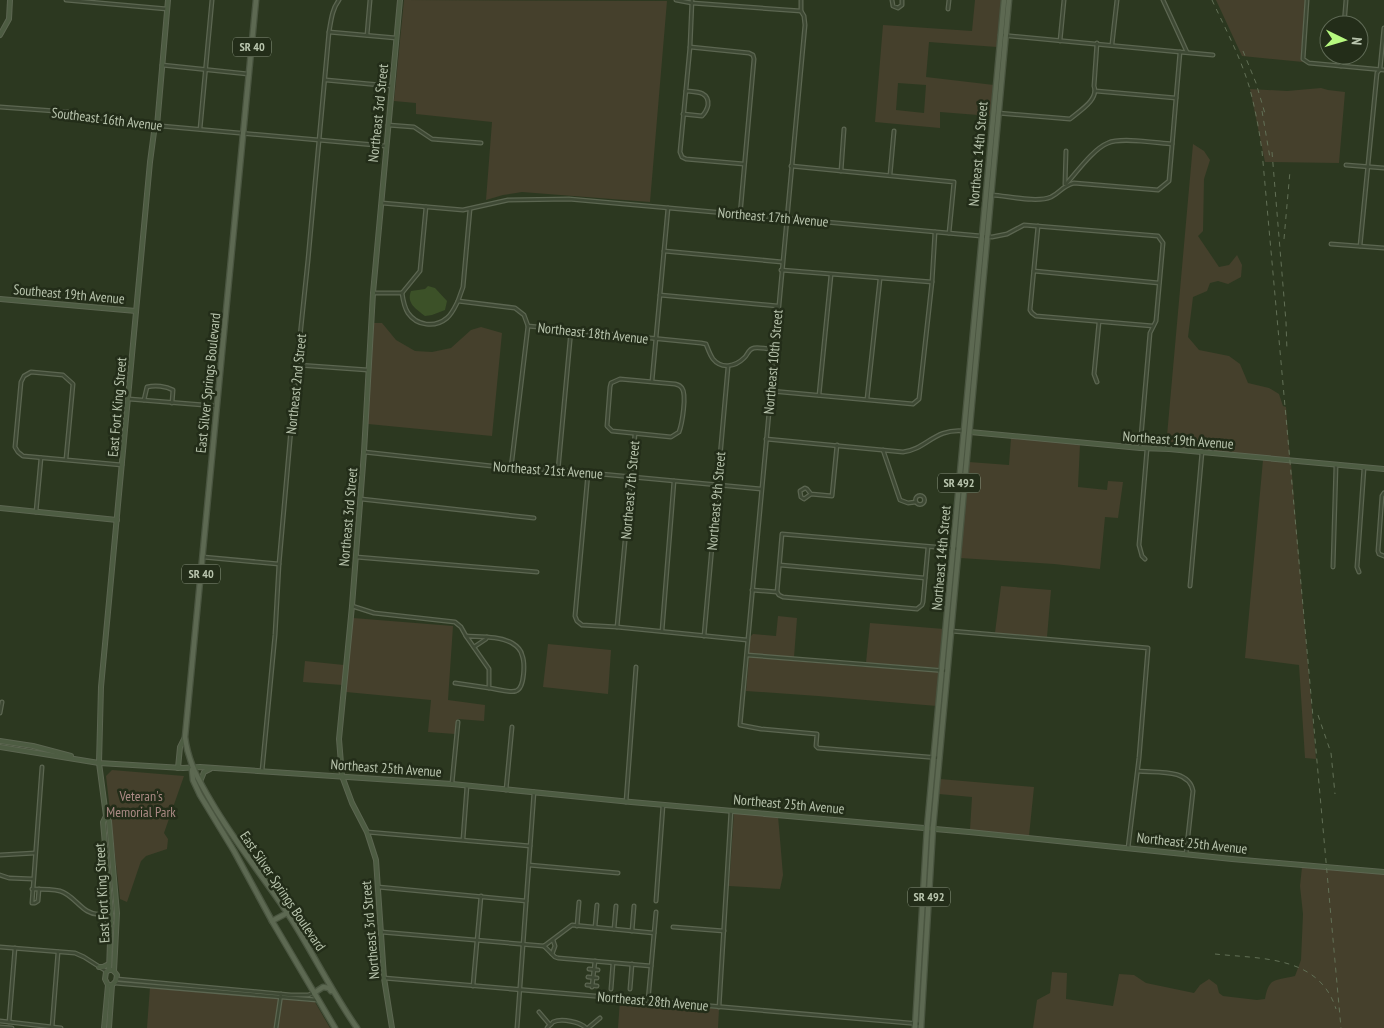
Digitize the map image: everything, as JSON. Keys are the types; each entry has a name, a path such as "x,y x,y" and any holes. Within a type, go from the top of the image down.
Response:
{"main road":[{"name":"East Silver Springs Boulevard","path":"256,0 185,737 187,753 200,784 239,847 287,913 356,1026"},
{"name":"Northeast 14th Street","path":"918,1026 918,966 922,911 989,194 1003,36 1004,0"},
{"name":"Northeast 14th Street","path":"1003,36 1010,0"},
{"name":"East Silver Springs Boulevard","path":"192,767 193,780 272,921 336,1028"},
{"name":"Northeast 14th Street","path":"918,1026 928,912 930,828"},
{"path":"922,911 928,912"},
{"path":"272,921 287,913"},
{"path":"918,966 924,966"},
{"path":"314,993 323,987 329,988 349,1020 356,1026"}],"street":[{"path":"0,35 9,19 10,0"},
{"path":"66,0 167,8"},
{"name":"East Fort King Street","path":"110,971 117,913 109,821 106,816 99,764 101,687 136,311 152,147 154,132 157,126 168,0"},
{"path":"200,129 212,0"},
{"name":"Northeast 2nd Street","path":"262,771 295,384 326,80 329,32 331,17 339,0"},
{"path":"367,36 370,0"},
{"name":"Northeast 3rd Street","path":"392,1028 384,978 376,860 367,832 352,803 342,776 339,739 361,500 380,203 400,0"},
{"path":"676,0 800,11"},
{"name":"Northeast 10th Street","path":"801,0 800,11 804,16 804,26 740,725 761,729 817,734 816,746 818,748 937,758"},
{"path":"892,0 892,5 896,8 900,6 902,0"},
{"path":"948,9 949,0"},
{"path":"1060,41 1064,0"},
{"path":"1112,44 1117,0"},
{"path":"1163,0 1187,52"},
{"path":"1307,0 1303,59 1309,63 1382,70"},
{"path":"1345,15 1346,0"},
{"path":"692,2 690,47 680,152 682,157 686,159 744,164"},
{"path":"1382,70 1384,28"},
{"path":"329,32 396,38"},
{"path":"1003,36 1112,44 1213,55"},
{"path":"996,112 1070,118 1094,97 1096,91 1094,86 1097,44"},
{"path":"690,47 749,53 754,58 740,215"},
{"path":"1065,185 1074,183 1158,190 1169,181 1180,52"},
{"path":"162,65 250,74"},
{"path":"1360,246 1377,73 1382,70"},
{"path":"326,80 392,86"},
{"path":"683,114 702,116 707,110 708,102 705,95 686,91"},
{"path":"1096,91 1176,98"},
{"name":"Southeast 16th Avenue","path":"0,107 69,112 117,122 386,146"},
{"path":"388,125 414,127 432,139 481,143"},
{"path":"841,171 844,129"},
{"path":"890,175 894,131"},
{"path":"989,194 1042,200 1056,194 1099,149 1110,142 1172,144"},
{"path":"1065,185 1066,151"},
{"path":"1346,165 1384,168"},
{"path":"791,166 954,182 949,233"},
{"name":"Northeast 17th Avenue","path":"380,203 470,210 508,200 569,199 985,236 1001,236 1024,225 1158,236 1163,243 1160,283"},
{"path":"426,207 420,270 402,293 408,313 418,322 432,325 440,323 448,317 458,301 463,287 470,210"},
{"path":"635,434 671,437 680,432 684,398 683,390 676,384 652,382 668,208"},
{"path":"1038,226 1030,310 1032,314 1036,316 1153,326"},
{"path":"771,391 913,404 917,402 919,399 936,232"},
{"path":"1331,244 1384,248"},
{"path":"664,251 782,262"},
{"path":"782,270 932,282"},
{"path":"1034,271 1160,283 1156,321 1150,333 1140,448"},
{"path":"819,396 831,274"},
{"path":"867,400 880,279"},
{"path":"373,293 402,293"},
{"path":"660,295 778,306"},
{"name":"Southeast 19th Avenue","path":"0,299 136,311"},
{"name":"Northeast 18th Avenue","path":"458,301 516,308 524,316 528,326 706,344 712,357 718,363 728,367"},
{"path":"1097,382 1094,374 1099,322"},
{"path":"511,468 528,326"},
{"path":"558,470 571,330"},
{"path":"728,367 737,364 746,357 748,350 754,348 774,350"},
{"path":"298,366 368,370"},
{"name":"Northeast 9th Street","path":"704,636 728,367"},
{"path":"66,459 74,384 63,375 31,372 24,376 21,382 15,447 18,452 24,456 123,465"},
{"name":"Northeast 7th Street","path":"617,626 635,434 612,431 607,426 610,387 612,382 620,379 652,382"},
{"path":"144,400 147,387 152,386 173,390 172,403"},
{"path":"129,399 217,407"},
{"path":"766,439 908,451 942,433 950,431 967,432"},
{"name":"Northeast 19th Avenue","path":"967,432 1384,470"},
{"path":"811,494 804,488 800,491 804,499 811,494 832,496 837,445"},
{"path":"1145,559 1142,556 1139,545 1147,448"},
{"path":"883,450 900,500 908,503 916,502"},
{"name":"Northeast 21st Avenue","path":"364,452 511,468 558,470 762,489"},
{"path":"1190,586 1202,452"},
{"path":"36,512 41,458"},
{"path":"1333,567 1336,466"},
{"path":"1359,572 1364,468"},
{"path":"588,473 575,616 577,621 582,625 617,626 747,640"},
{"path":"662,632 674,481"},
{"path":"1384,492 1382,496 1378,551 1379,554 1384,556"},
{"path":"361,500 534,518"},
{"path":"0,508 117,520"},
{"path":"777,592 782,534 956,548"},
{"path":"752,590 777,592 783,597 920,608 923,602 928,547"},
{"path":"356,556 538,572"},
{"path":"202,557 279,564"},
{"path":"780,565 925,578"},
{"path":"352,606 374,613 455,622 490,672 489,688"},
{"path":"949,630 1148,648 1138,771 1128,848"},
{"path":"454,684 514,691 519,689 522,684 524,665 521,652 514,644 496,638 466,636"},
{"path":"474,647 487,637"},
{"path":"747,655 945,670"},
{"path":"626,802 636,667"},
{"path":"0,713 2,702"},
{"path":"452,784 458,722"},
{"path":"506,790 512,727"},
{"path":"178,768 180,747 185,737"},
{"path":"0,741 33,746 99,764"},
{"path":"0,747 99,764"},
{"name":"Northeast 25th Avenue","path":"99,764 212,768 452,784 626,802 930,828 1384,872"},
{"path":"39,889 38,901 32,903 42,767"},
{"path":"200,784 201,776 212,768"},
{"path":"1138,771 1180,775 1189,781 1192,786 1186,854"},
{"path":"463,839 467,786"},
{"path":"517,1028 534,792"},
{"path":"656,901 663,805"},
{"path":"719,1007 731,810"},
{"name":"East Fort King Street","path":"106,816 103,822 111,901 110,971"},
{"path":"367,832 530,846"},
{"path":"0,855 35,854"},
{"path":"529,865 618,873"},
{"path":"0,875 9,878 33,879"},
{"path":"378,887 526,901"},
{"path":"32,889 62,891 94,915 117,913"},
{"path":"473,986 481,896"},
{"path":"102,914 108,909 111,901"},
{"path":"577,926 579,902"},
{"path":"595,927 597,905"},
{"path":"614,929 616,906"},
{"path":"632,931 634,906"},
{"path":"648,1001 656,912"},
{"path":"102,914 111,922"},
{"path":"544,946 570,926 654,933"},
{"path":"673,927 724,931"},
{"path":"380,932 544,946 558,958 651,966"},
{"path":"552,954 555,946 553,940"},
{"path":"0,946 74,953 117,975 113,983 104,1028"},
{"path":"9,1022 15,948"},
{"path":"52,1028 58,952"},
{"path":"592,986 596,970 595,961"},
{"path":"611,989 613,963"},
{"path":"99,967 109,964"},
{"path":"630,989 632,964"},
{"path":"589,969 596,970"},
{"path":"110,971 105,979 113,983 319,1000"},
{"path":"588,977 597,978"},
{"name":"Northeast 28th Avenue","path":"384,978 918,1026"},
{"path":"113,983 280,994 308,995 314,993"},
{"path":"109,1028 113,983"},
{"path":"587,985 597,986"},
{"path":"276,1028 280,994"},
{"path":"539,1012 550,1025"},
{"path":"547,1028 558,1021 579,1023 587,1028 600,1018"},
{"path":"0,1021 61,1028"},
{"path":"0,1027 12,1028"}],"green space":[{"path":"404,0 667,1 650,202 522,192 486,200 492,122 416,114 416,103 394,101"},
{"path":"975,0 1002,0 997,47 929,42 926,77 994,85 991,116 940,112 940,128 875,122 883,25 972,31","holes":["898,83 926,85 924,113 896,110"]},
{"path":"1216,0 1305,0 1301,59 1303,62 1242,56"},
{"path":"1321,88 1345,92 1339,163 1265,162 1250,89 1287,91"},
{"path":"1193,144 1204,151 1210,160 1204,179 1203,231 1198,236 1219,267 1229,265 1237,255 1242,265 1241,277 1228,284 1218,281 1210,283 1207,291 1193,297 1188,337 1199,350 1229,356 1240,364 1248,383 1269,388 1279,394 1283,406 1286,407 1290,459 1166,447"},
{"path":"373,323 382,323 396,340 415,351 432,352 451,348 471,330 481,327 502,333 492,436 368,424"},
{"path":"1011,438 1080,444 1078,487 1107,490 1108,481 1123,482 1118,518 1105,517 1100,569 960,558 969,462 1009,465"},
{"path":"1263,460 1291,463 1316,759 1305,758 1299,665 1245,658"},
{"path":"1001,586 1051,590 1047,637 995,633"},
{"path":"778,616 797,618 794,657 749,654 749,638 753,634 776,636"},
{"path":"353,618 453,626 448,700 485,705 484,721 458,719 456,721 455,734 428,732 431,700 346,692"},
{"path":"870,623 944,629 940,668 866,663"},
{"path":"548,644 611,650 608,694 543,687"},
{"path":"749,657 940,672 937,706 746,691"},
{"path":"305,661 344,665 342,685 303,682"},
{"name":"Veteran's Memorial Park","path":"112,770 184,776 164,833 168,839 167,849 146,856 141,861 127,902 120,899 106,776"},
{"path":"940,779 1034,787 1029,836 970,830 972,797 939,794"},
{"path":"734,812 778,816 783,875 780,889 729,886"},
{"path":"1302,867 1384,874 1384,1028 1033,1028 1037,1000 1050,993 1052,972 1067,973 1066,999 1113,1006 1119,974 1134,975 1146,983 1194,993 1200,985 1209,979 1217,985 1219,993 1223,996 1257,1000 1265,999 1271,983 1278,979 1295,976 1301,960 1303,914 1300,886"},
{"path":"150,987 315,1002 330,1028 147,1028"},
{"path":"620,1000 719,1009 718,1028 618,1028"}],"shaded area":[{"path":"428,286 435,288 447,301 445,310 425,316 413,305 410,295 411,291 425,289"}],"railway":[{"path":"1212,0 1232,42 1249,86 1262,151 1341,1028"},
{"path":"1243,51 1256,83 1266,117"},
{"path":"1262,111 1270,158"},
{"path":"1272,152 1287,351"},
{"path":"1284,239 1290,171"},
{"path":"1318,715 1331,753 1335,794"},
{"path":"1215,954 1269,959 1302,969 1316,978 1328,991 1336,1009"}]}
